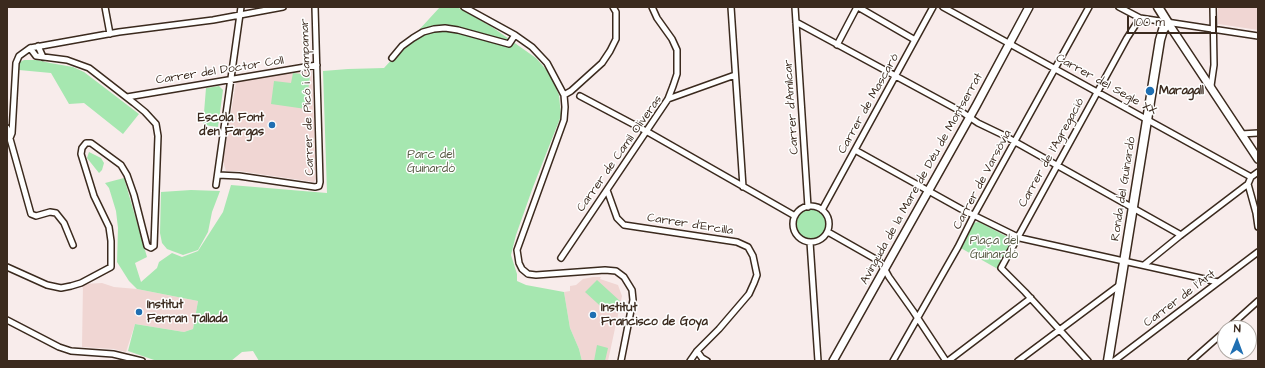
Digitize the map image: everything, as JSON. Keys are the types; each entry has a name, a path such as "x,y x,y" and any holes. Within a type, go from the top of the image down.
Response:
{"main road":[{"path":"1158,7 1168,23"},
{"name":"Ronda del Guinardó","path":"1108,361 1146,119 1161,35 1168,23"}],"street":[{"path":"105,7 110,34"},
{"path":"216,185 241,7"},
{"path":"8,138 12,133 16,63 19,56 30,48 283,7"},
{"name":"Carrer de Picó i Campamar","path":"218,175 239,176 314,187 319,186 315,7"},
{"path":"464,7 515,35 532,47 547,63 564,95 564,120 517,250 518,263 528,274 536,275 611,270 624,276 632,290 633,300 621,361"},
{"path":"564,95 574,88 602,62 610,52 616,39 616,12 613,7"},
{"path":"652,7 656,18 672,39 677,50 677,74 668,99"},
{"path":"731,7 743,187"},
{"name":"Carrer d'Amílcar","path":"795,7 808,207"},
{"path":"837,45 857,7 915,40"},
{"name":"Carrer de Mascaró","path":"822,210 933,7"},
{"name":"Carrer del Segle XX","path":"943,7 1251,177"},
{"name":"Avinguda de la Mare de Déu de Montserrat","path":"833,361 1030,7"},
{"name":"Carrer de Varsòvia","path":"893,361 958,247 1014,141 1089,7"},
{"path":"1119,7 1140,18 1258,36"},
{"path":"1211,86 1214,65 1213,7"},
{"name":"Carrer de l'Agregació","path":"1018,237 1097,92 1140,18"},
{"path":"796,22 962,112 969,118 1014,141 1181,235"},
{"path":"1168,23 1258,159"},
{"path":"392,58 402,46 413,38 423,32 434,29 445,28 458,30 508,44 515,35"},
{"path":"38,46 43,57"},
{"path":"7,267 47,285 61,288 81,283 111,267 111,241 109,227 94,196 81,154 82,148 86,143 92,143 121,165 127,175 134,195 147,246 151,248 154,246 158,136 156,124 145,112 89,68 66,60 36,56 30,48"},
{"name":"Carrer del Doctor Coll","path":"126,97 317,65"},
{"name":"Carrer de Camil Oliveras","path":"561,258 668,99 736,75"},
{"path":"580,96 646,131 795,216"},
{"path":"7,128 8,138 31,214 36,216 54,212 64,223 73,245"},
{"path":"1241,134 1258,133"},
{"path":"855,150 974,215 1018,237 1218,282"},
{"path":"1144,265 1248,184 1251,177 1258,172"},
{"path":"1248,184 1256,213 1258,227"},
{"name":"Carrer d'Ercilla","path":"606,190 616,218 624,224 737,242 748,247 754,256 757,275 749,294 720,329 690,361"},
{"path":"813,206 822,210 828,218 828,232 820,240 810,242 805,241 797,235 793,226 795,216 803,208 813,206"},
{"path":"828,232 879,261 947,361 1031,298"},
{"path":"1018,237 1001,268 1031,298 1088,361"},
{"path":"810,242 818,361"},
{"name":"Carrer de l'Art","path":"1114,361 1258,252"},
{"path":"1018,361 1121,284"},
{"path":"1237,320 1258,301"},
{"path":"7,320 71,351 113,354 142,361"},
{"path":"1191,361 1217,338"},
{"path":"697,352 707,361"}],"shaded area":[{"path":"1218,7 1258,7 1258,30 1218,24"},
{"name":"Escola Font d'en Fargas","path":"312,69 316,179 314,182 239,171 226,171 223,161 236,82"},
{"name":"Institut Francisco de Goya","path":"601,277 600,279 618,285 622,296 608,361 582,361 579,349 570,328 564,292 570,291 570,286 576,285 583,279"},
{"name":"Institut Ferran Tallada","path":"102,283 114,287 137,289 198,301 193,329 184,332 135,324 126,352 114,349 82,347 83,284"}],"green space":[{"name":"Parc del Guinardó","path":"440,7 457,7 492,27 536,58 550,74 559,95 561,116 533,187 516,235 511,255 517,274 517,281 526,285 564,292 570,328 579,349 582,361 259,361 253,351 242,352 231,361 157,361 128,351 135,324 184,332 193,329 198,301 137,289 129,281 117,262 118,228 116,211 109,188 105,183 124,178 147,257 135,263 141,282 157,268 159,262 172,253 182,257 198,251 223,212 231,185 327,193 323,71 384,68"},
{"path":"24,60 37,60 73,67 84,72 139,114 123,134 84,103 69,104 51,73 19,70 20,62"},
{"path":"293,73 310,75 306,109 271,104 274,81 291,83"},
{"path":"219,86 223,90 218,127 203,125 206,88"},
{"path":"89,152 101,158 104,163 102,170 99,173 87,158"},
{"path":"191,190 220,191 212,212 208,232 198,250 183,255 167,249 162,243 160,233 161,192"},
{"path":"811,209 817,210 825,218 825,230 817,238 811,239 805,238 797,230 796,224 797,218 805,210"},
{"name":"Plaça del Guinardó","path":"979,222 1019,243 1003,272 959,247 972,223"},
{"path":"597,280 620,301 608,313 585,292"},
{"path":"597,345 608,348 605,361 594,361"}],"place":[{"name":"Maragall","path":"1150,91"},
{"name":"Escola Font d'en Fargas","path":"272,125"},
{"name":"Institut Ferran Tallada","path":"139,312"},
{"name":"Institut Francisco de Goya","path":"593,315"}]}
